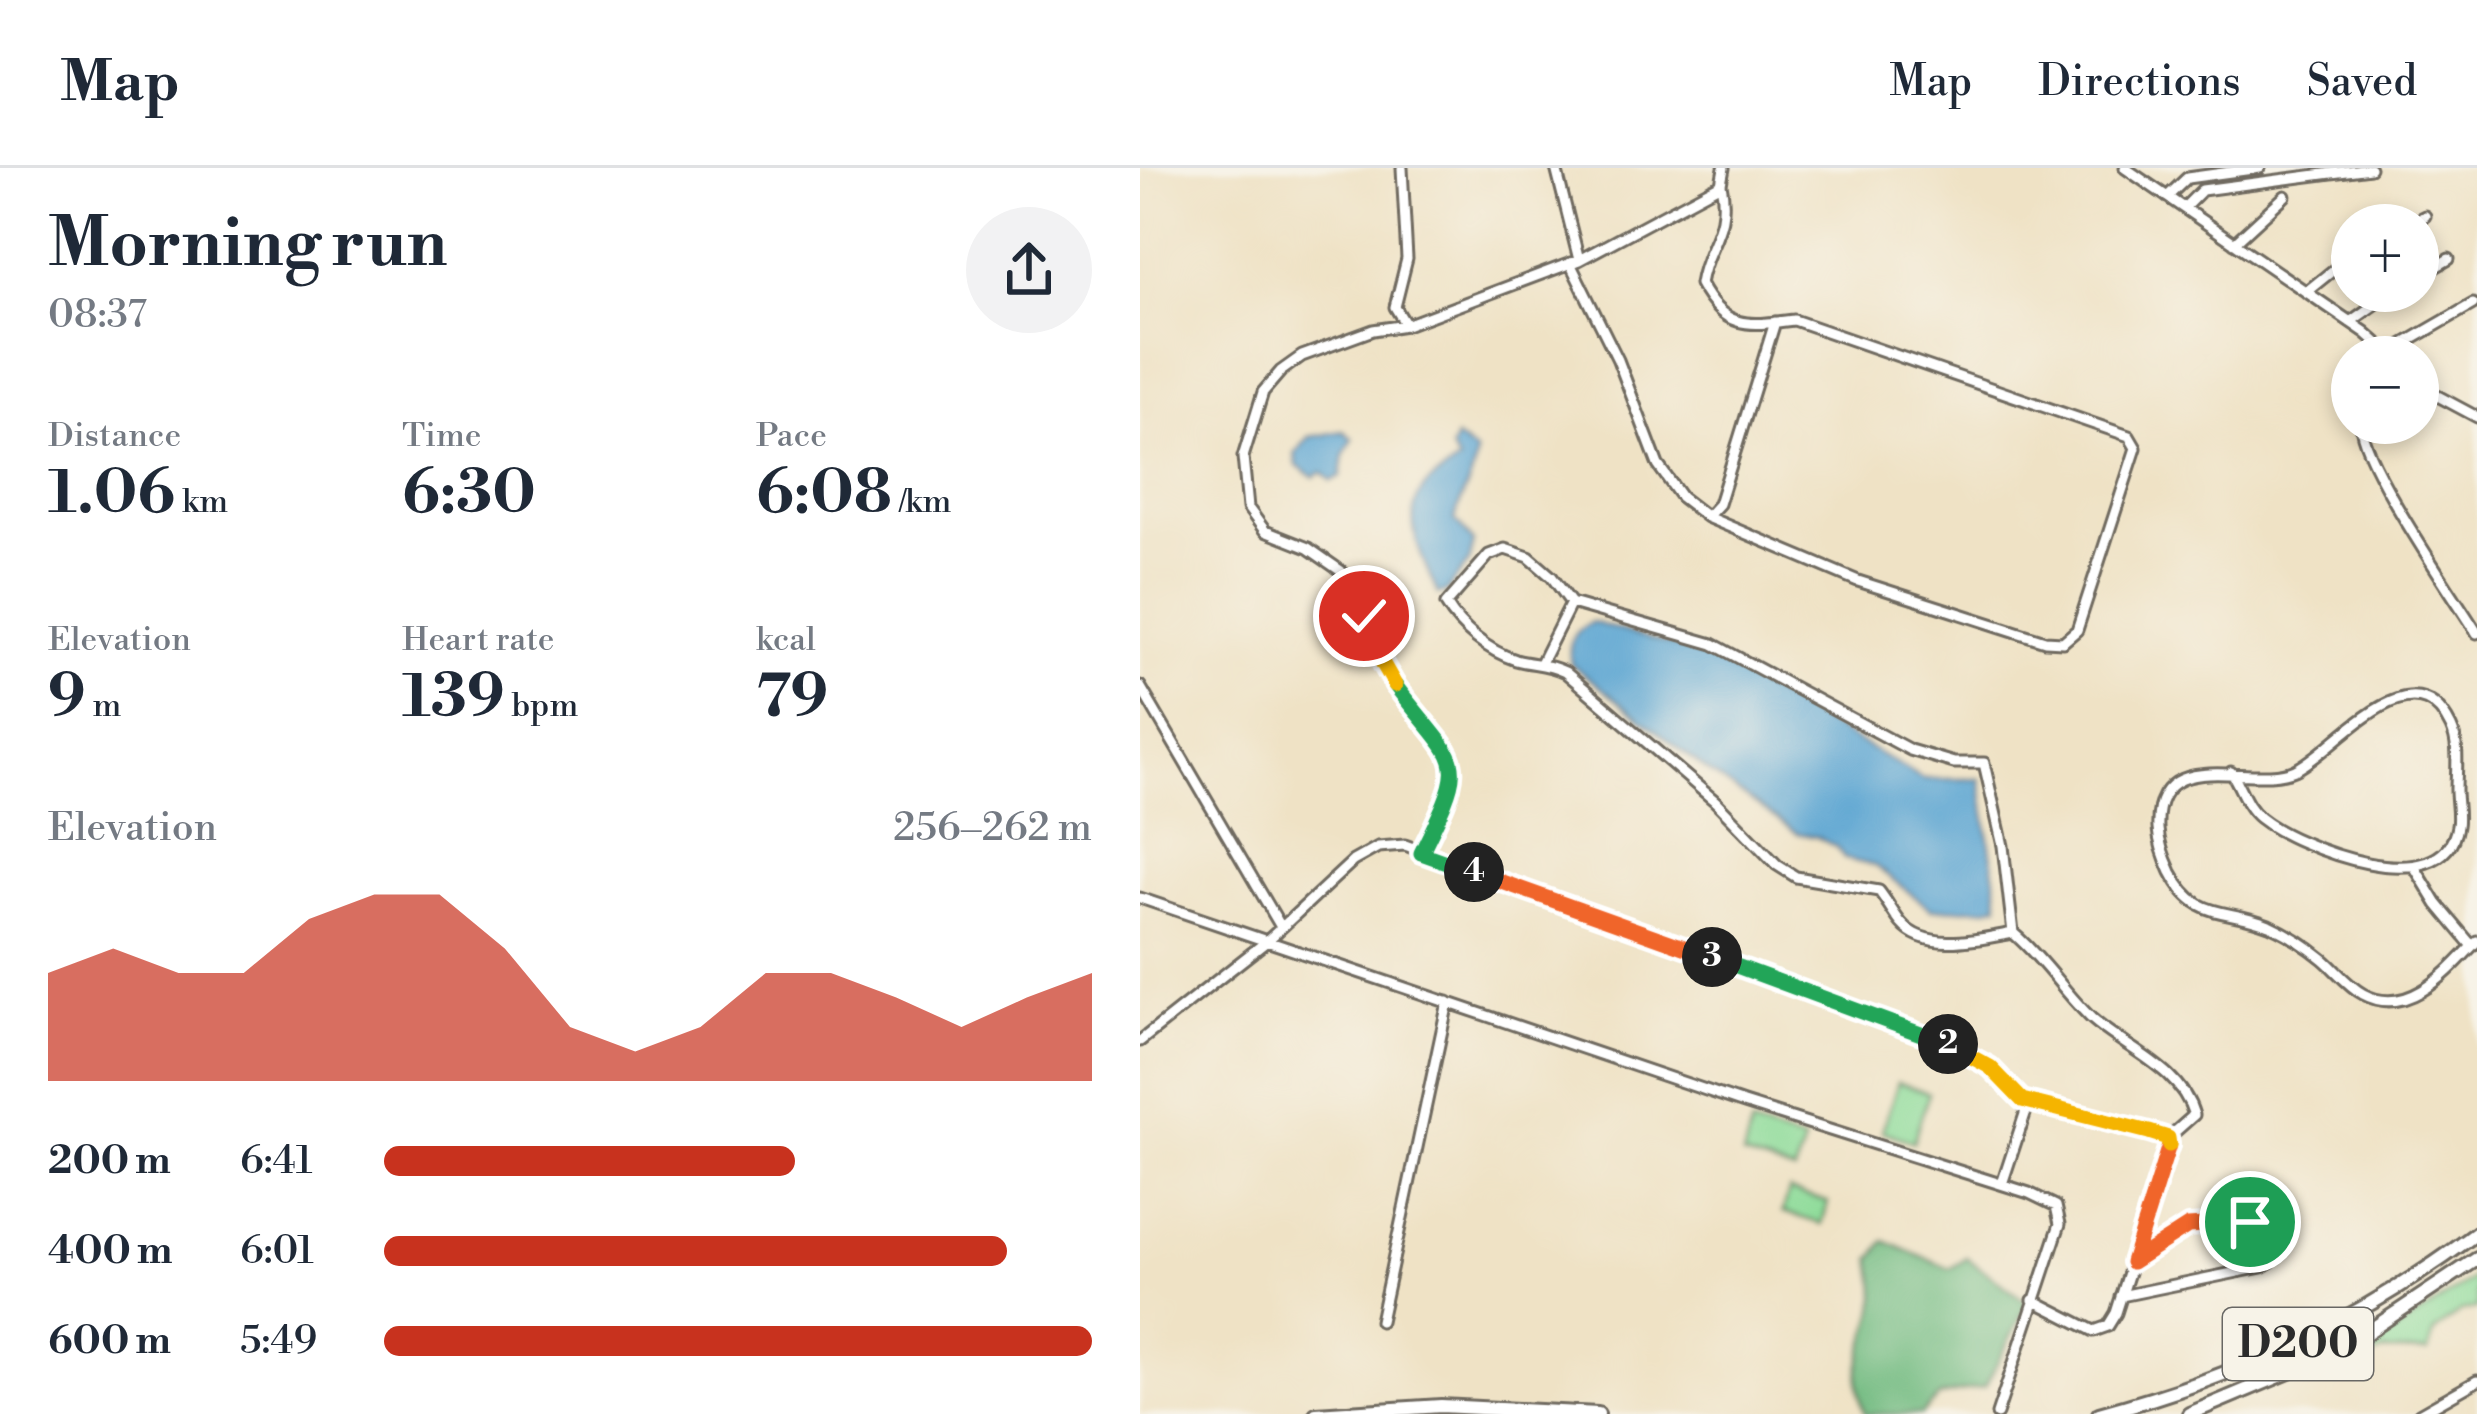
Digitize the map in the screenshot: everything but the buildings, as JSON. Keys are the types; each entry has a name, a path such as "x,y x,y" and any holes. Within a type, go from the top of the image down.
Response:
{"highway":[{"name":"D200","path":"2099,1414 2193,1388 2295,1346 2382,1299 2477,1233"},
{"name":"D200","path":"2189,1414 2339,1351 2477,1259"},
{"path":"1316,1414 1441,1406 1598,1414"}],"street":[{"path":"1373,330 1395,307 1407,259 1402,168"},
{"path":"1556,168 1574,262 1658,465 1682,497 1707,517 1858,581 2044,641 2062,642 2078,630 2088,603 2136,448 2129,436 1794,320 1745,325 1720,314 1700,284 1725,218 1724,168"},
{"path":"2125,168 2366,336"},
{"path":"2167,197 2187,178 2260,168"},
{"path":"2184,208 2202,190 2370,168"},
{"path":"1421,853 1452,791 1452,758 1395,686 1375,650 1354,590 1341,571 1308,548 1265,531 1248,508 1243,457 1263,392 1302,356 1373,330 1406,325 1574,262 1721,184"},
{"path":"2234,243 2285,196"},
{"path":"2439,265 2449,259"},
{"path":"2306,292 2331,272"},
{"path":"2421,336 2473,304"},
{"path":"1395,307 1406,325"},
{"path":"2350,322 2364,312"},
{"path":"1707,517 1719,504 1775,322"},
{"path":"2439,397 2477,417"},
{"path":"2365,444 2477,633"},
{"path":"2012,933 1976,939 1916,936 1901,924 1879,891 1796,877 1777,865 1715,801 1565,671 1542,661 1518,661 1478,640 1446,604 1489,555 1505,549 1529,557 1571,603 1713,644 1910,750 1954,763 1984,763 2003,845 2012,933 2032,949 2087,1014 2184,1090 2194,1115 2168,1138 2108,1326 2094,1331 2033,1300"},
{"path":"1542,661 1571,603"},
{"path":"1140,686 1281,928"},
{"path":"2231,772 2249,808 2289,837 2349,858 2403,869 2414,866 2443,851 2457,830 2456,743 2450,724 2433,705 2418,698 2394,700 2345,730 2295,770 2231,772 2182,779 2166,794 2159,811 2158,831 2169,867 2186,897 2212,913 2242,916 2304,943 2358,992 2374,1000 2415,996 2475,944 2437,904 2414,866"},
{"path":"1140,1041 1267,940 1353,861 1378,847 1405,845 1957,1048 1990,1067 2022,1100 2026,1111 2002,1184"},
{"path":"1140,898 1744,1103 2002,1184 2056,1206 2060,1224 1997,1414"},
{"path":"1380,1321 1448,1002"},
{"path":"2022,1100 2168,1138"},
{"path":"2121,1296 2262,1267 2270,1262 2267,1223 2188,1226 2132,1262"},
{"path":"2419,1414 2477,1382"}],"green space":[{"path":"1898,1082 1929,1093 1913,1142 1882,1131"},
{"path":"1751,1126 1804,1142 1795,1172 1743,1156"},
{"path":"1789,1190 1828,1202 1822,1224 1783,1212"},
{"path":"1885,1241 1950,1269 1967,1258 2028,1303 1985,1387 1940,1396 1921,1414 1865,1414 1858,1384 1876,1302 1872,1258"},
{"path":"2477,1276 2477,1309 2461,1311 2434,1332 2428,1352 2384,1351 2319,1382 2320,1369 2369,1349"}],"water":[{"path":"1343,431 1353,439 1341,476 1332,481 1322,472 1314,477 1297,466 1295,454 1309,437"},
{"path":"1456,438 1476,453 1455,520 1474,542 1469,562 1446,592 1438,594 1416,539 1414,510 1427,485 1459,462 1451,449"},
{"path":"1592,622 1707,655 1923,779 1980,779 1999,904 1931,909 1875,866 1845,859 1836,847 1797,833 1705,769 1571,664 1572,639"}],"route":[{"path":"1364,616 1375,650 1395,686 1452,758 1452,791 1421,853 1957,1048 1990,1067 2022,1100 2168,1138 2132,1262 2188,1226 2250,1222"}]}
